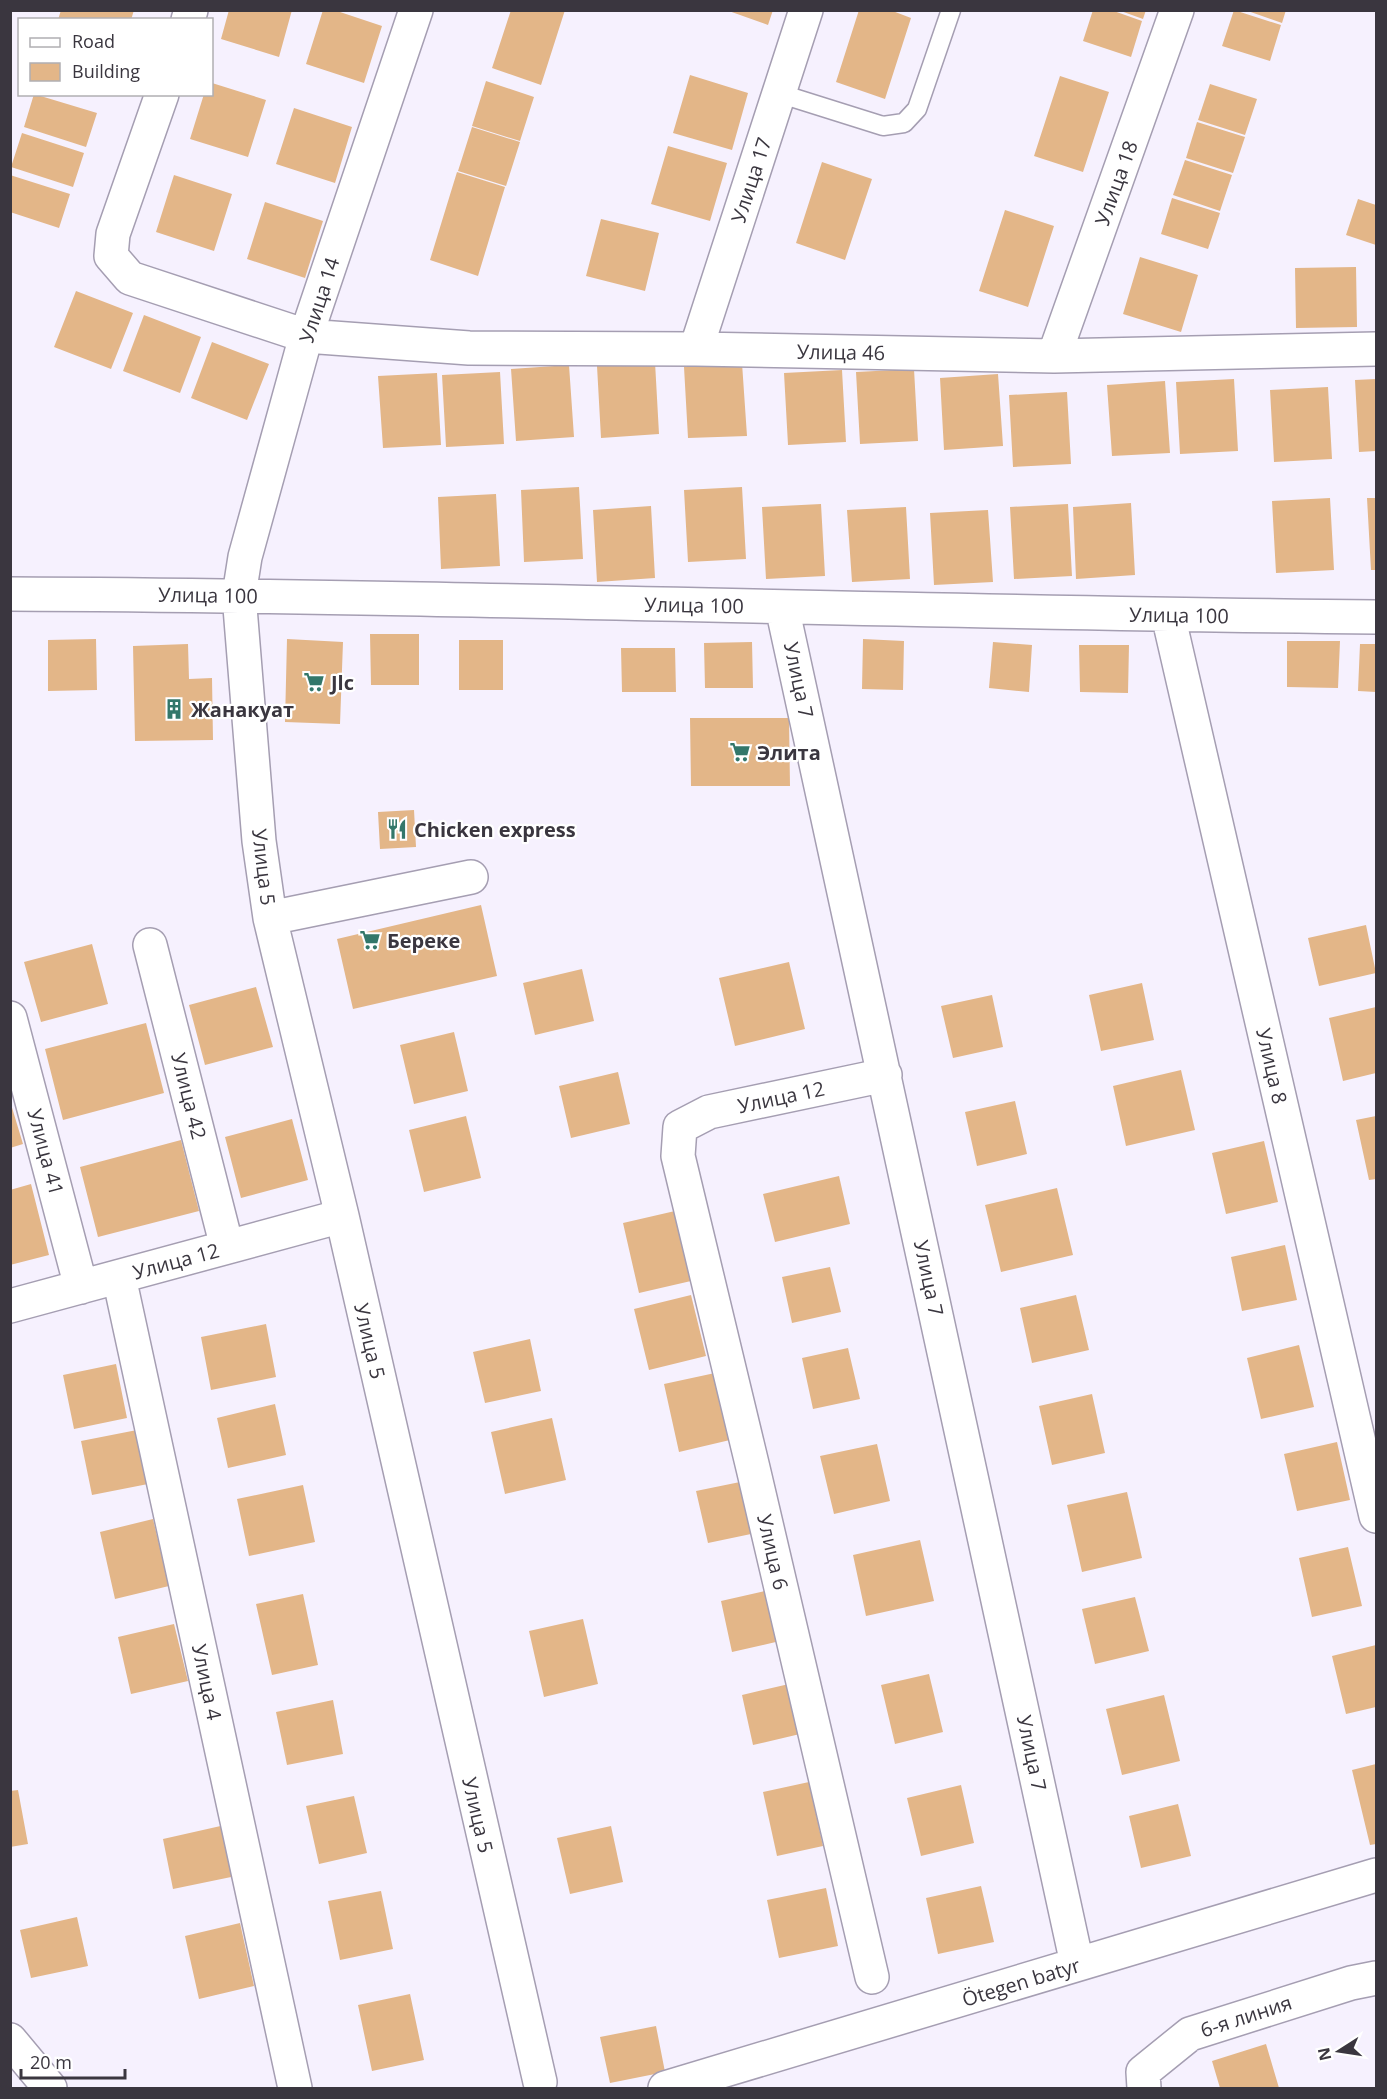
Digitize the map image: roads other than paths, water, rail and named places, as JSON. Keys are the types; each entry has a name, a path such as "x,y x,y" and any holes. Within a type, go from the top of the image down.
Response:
{"street":[{"name":"Улица 17","path":"696,349 806,10"},
{"name":"Улица 18","path":"1054,356 1177,10"},
{"name":"Улица 14","path":"239,595 245,557 306,336 411,12"},
{"name":"Улица 46","path":"161,96 113,234 111,256 130,278 306,336 469,348 696,349 1054,356 1377,349"},
{"name":"Улица 100","path":"10,594 239,595 1168,615 1377,617"},
{"name":"Улица 5","path":"239,595 260,841 270,918 342,1216 540,2082"},
{"name":"Улица 7","path":"782,607 1074,1950"},
{"name":"Улица 8","path":"1168,615 1377,1516"},
{"path":"270,918 471,877"},
{"name":"Улица 42","path":"150,945 227,1247"},
{"name":"Улица 41","path":"10,1018 81,1287"},
{"name":"Улица 12","path":"680,1127 710,1112 885,1075"},
{"name":"Улица 6","path":"680,1127 678,1156 751,1456 872,1977"},
{"name":"Улица 12","path":"10,1306 342,1216"},
{"name":"Улица 4","path":"119,1276 295,2088"},
{"name":"Ötegen batyr","path":"665,2088 1377,1875"},
{"name":"6-я линия","path":"1143,2088 1143,2072 1190,2034 1351,1983 1377,1977"},
{"path":"10,2040 50,2088"}],"lane":[{"path":"778,93 883,126 904,123 917,109 951,10"}],"place":[{"name":"Jlc","path":"314,682"},
{"name":"Жанакуат","path":"174,709"},
{"name":"Элита","path":"740,752"},
{"name":"Chicken express","path":"397,829"},
{"name":"Береке","path":"370,940"}]}
